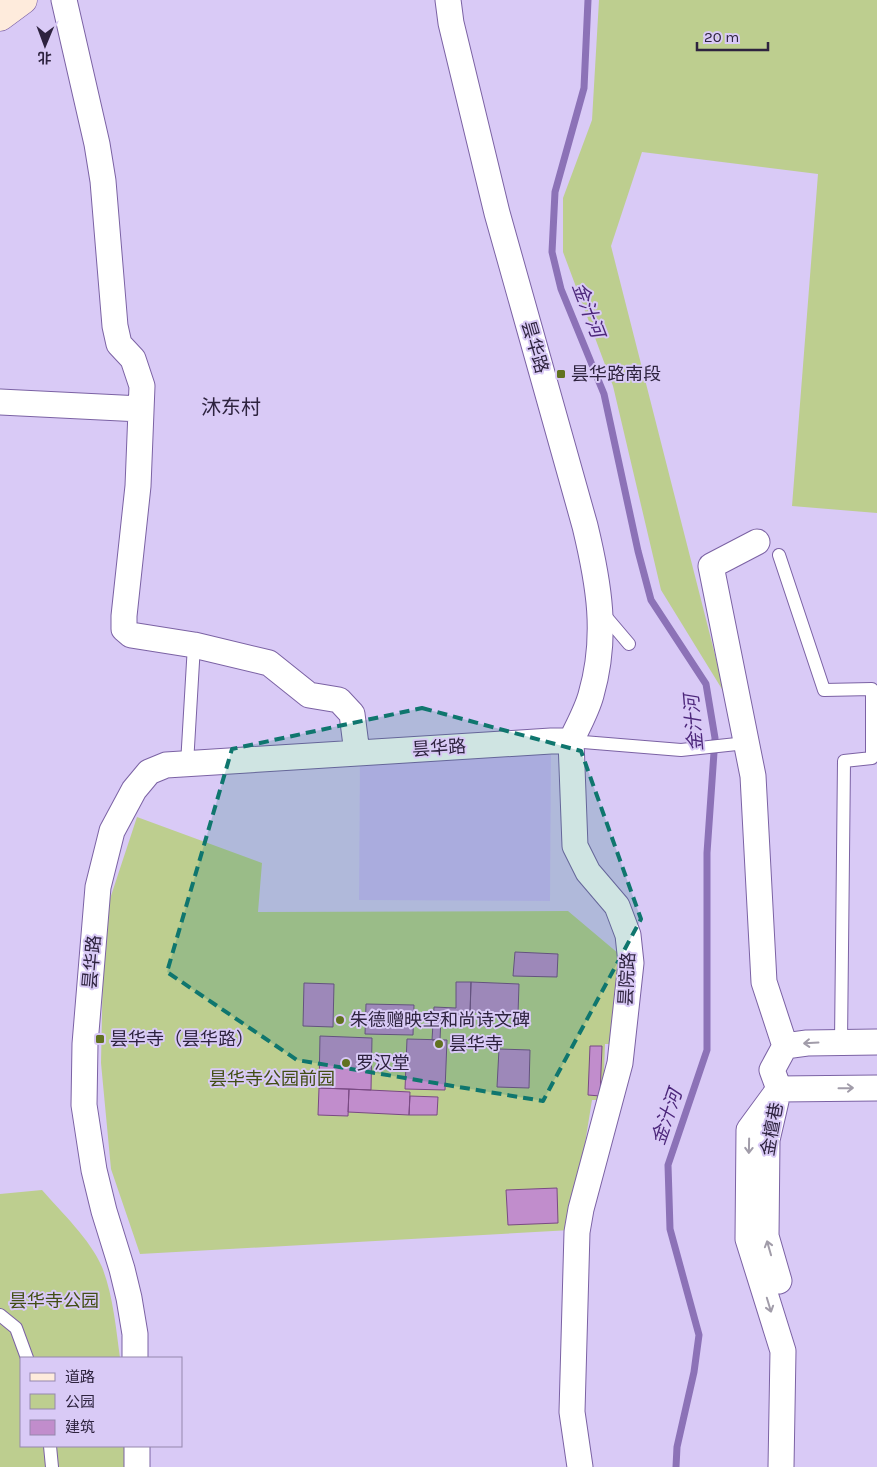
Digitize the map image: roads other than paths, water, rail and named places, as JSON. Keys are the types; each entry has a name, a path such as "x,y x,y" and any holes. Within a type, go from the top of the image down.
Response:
{"street":[{"path":"0,17 23,0"},
{"path":"64,0 102,172 114,326 119,344 133,359 142,386 138,486 124,629 131,635 194,645 269,662 309,695 339,700 352,714 356,753"},
{"name":"昙华路","path":"135,1357 135,1334 129,1298 94,1170 84,1104 85,1044 98,887 112,831 134,790 149,772 166,765 572,741 591,696 599,659 600,610 596,574 585,526 497,213 451,23 448,0"},
{"path":"0,402 141,409"},
{"path":"758,542 711,566 753,776 764,982 784,1046 772,1070 779,1089 877,1088"},
{"name":"昙院路","path":"572,741 575,846 588,872 617,906 628,935 631,963 620,1063 591,1169 577,1232 572,1412 580,1467"},
{"path":"784,1046 807,1043 877,1042"},
{"name":"金檀巷","path":"779,1089 749,1130 748,1238 783,1351 781,1467"},
{"name":"金檀巷","path":"779,1089 767,1140 766,1236 800,1352 796,1467"},
{"path":"136,1447 137,1467"}],"lane":[{"path":"779,555 824,690 872,689 872,758 844,761 841,1042"},
{"path":"600,610 629,644"},
{"path":"187,764 194,645"},
{"path":"572,741 681,750 746,743"},
{"path":"0,1315 16,1328 27,1357"},
{"path":"50,1447 52,1467"}],"waterway":[{"name":"金汁河","path":"588,0 584,88 555,192 552,252 561,289 604,394 638,551 651,600 706,684 715,738 707,853 707,1050 668,1165 670,1229 699,1335 694,1372 677,1447 676,1467"}],"place":[{"name":"昙华路南段","path":"561,374"},
{"name":"朱德赠映空和尚诗文碑","path":"340,1020"},
{"name":"昙华寺（昙华路）","path":"100,1039"},
{"name":"昙华寺","path":"439,1044"},
{"name":"罗汉堂","path":"346,1063"}],"district":[{"name":"沐东村","path":"231,407"}],"park label":[{"name":"昙华寺公园前园","path":"272,1079"},
{"name":"昙华寺公园","path":"54,1301"}]}
